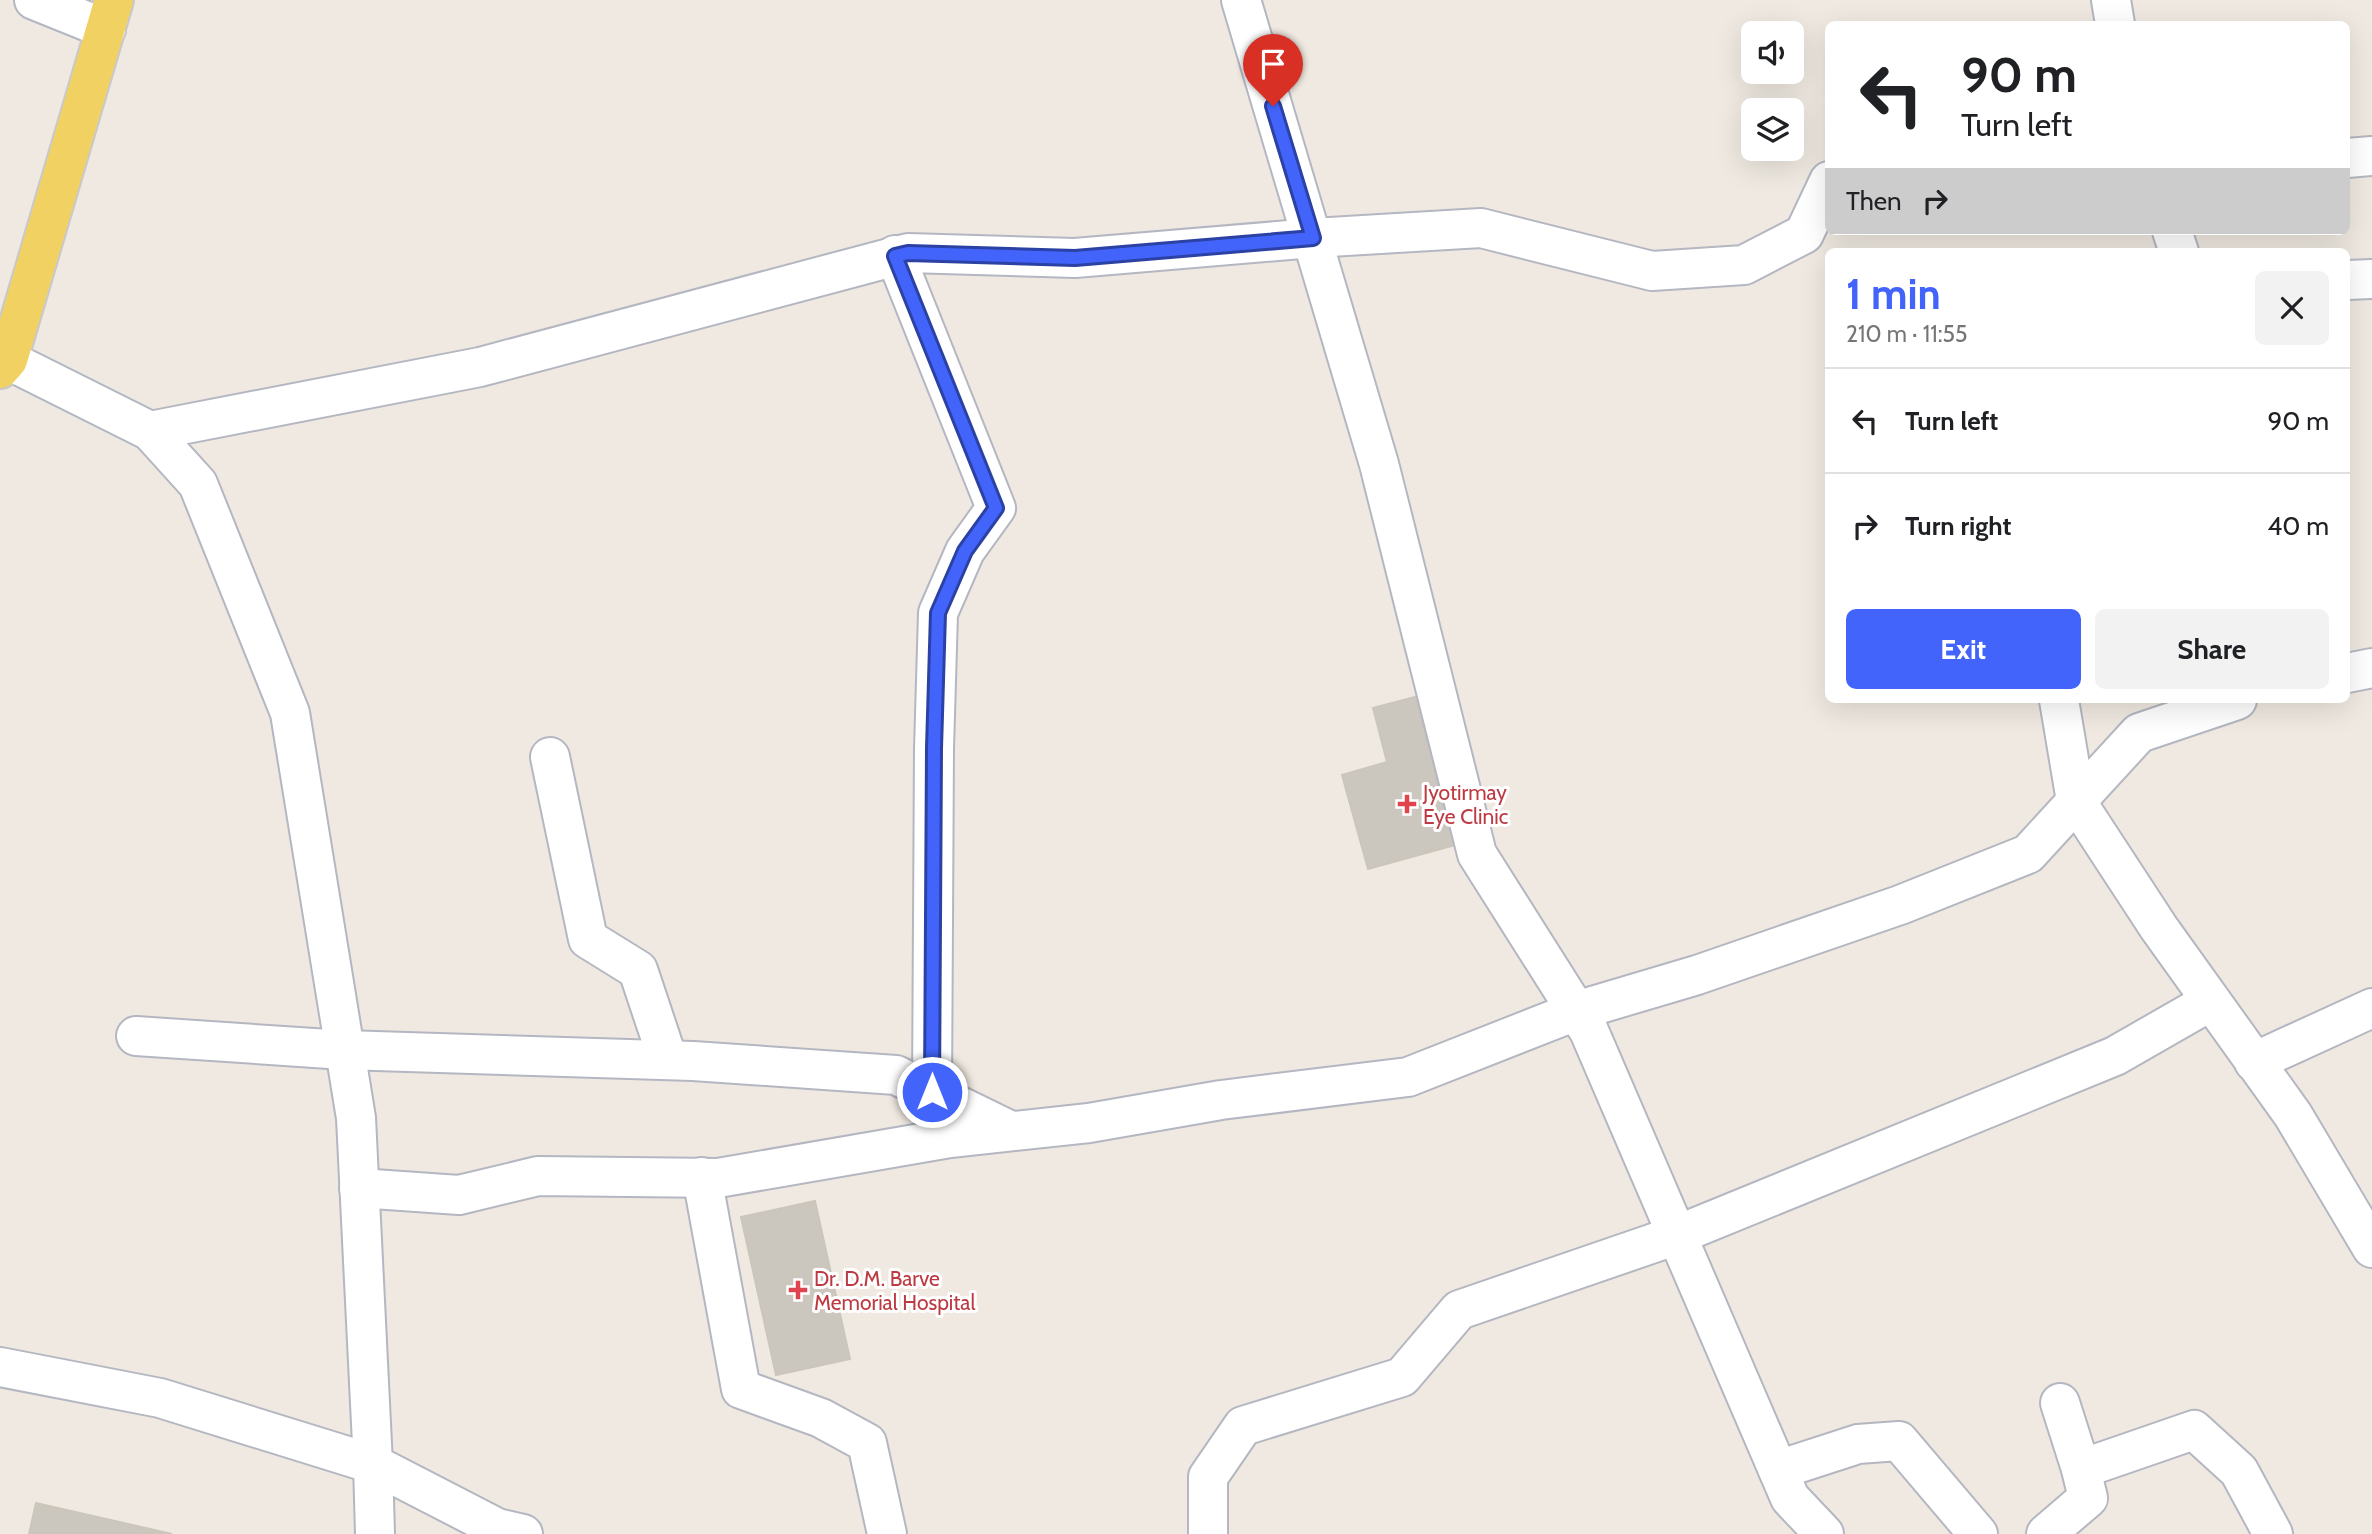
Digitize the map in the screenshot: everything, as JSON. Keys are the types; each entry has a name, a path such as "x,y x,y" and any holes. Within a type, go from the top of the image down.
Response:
{"main road":[{"path":"3,362 110,14"}],"street":[{"path":"34,0 110,14"},
{"path":"1241,0 1379,464 1477,854 1589,1031 1790,1498 1816,1530"},
{"path":"2111,0 2114,21"},
{"path":"2350,158 2372,156"},
{"path":"150,431 480,367 908,253 1075,258 1313,238 1481,228 1652,271 1744,265 1804,234 1825,189"},
{"path":"895,256 996,508 965,551 938,613 934,748 932,1092"},
{"path":"2350,280 2372,279"},
{"path":"3,362 150,431 198,484 290,713 355,1118 375,1534"},
{"path":"2350,672 2372,668"},
{"path":"2060,703 2076,802 2159,928 2292,1115 2372,1248"},
{"path":"359,1188 459,1195 538,1177 718,1178 950,1138 1089,1123 1221,1100 1408,1077 1576,1011 1697,975 1900,905 2028,854 2138,733 2228,703"},
{"path":"550,757 588,939 638,970 668,1060"},
{"path":"1208,1534 1208,1477 1243,1426 1402,1377 1459,1310 1677,1235 2115,1056 2211,1001"},
{"path":"2254,1062 2372,1009"},
{"path":"136,1036 344,1050 668,1060 896,1075 1011,1131"},
{"path":"702,1177 741,1389 821,1418 867,1443 887,1534"},
{"path":"0,1367 160,1398 373,1464 497,1528 523,1534"},
{"path":"2046,1534 2088,1498 2060,1403"},
{"path":"2081,1469 2194,1430 2239,1471 2273,1534"},
{"path":"1778,1470 1858,1444 1899,1441 1978,1534"}],"building":[{"path":"1415,697 1455,845 1368,869 1342,775 1387,762 1373,708"},
{"path":"815,1201 850,1359 776,1375 741,1217"},
{"path":"36,1503 172,1534 29,1534"}],"place":[{"name":"Jyotirmay Eye Clinic","path":"1407,804"},
{"name":"Dr. D.M. Barve Memorial Hospital","path":"798,1290"}],"route":[{"path":"932,1092 934,748 938,613 965,551 996,508 895,256 908,253 1075,258 1313,238 1273,106"}]}
